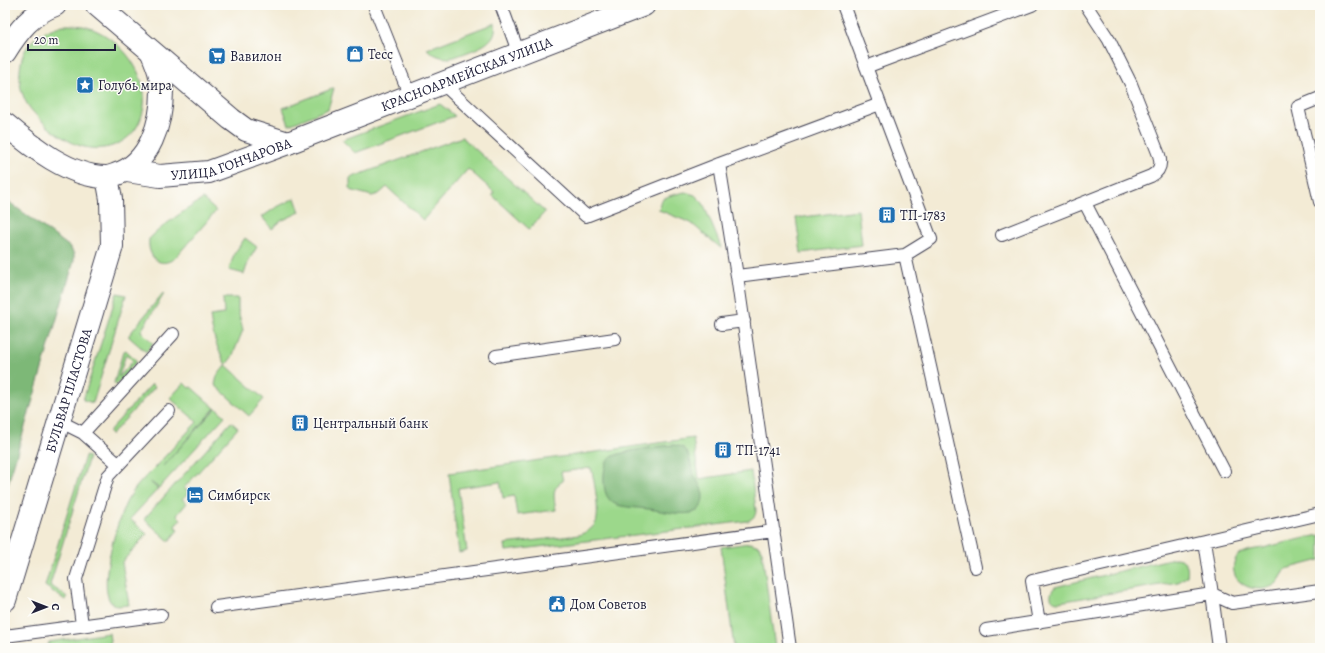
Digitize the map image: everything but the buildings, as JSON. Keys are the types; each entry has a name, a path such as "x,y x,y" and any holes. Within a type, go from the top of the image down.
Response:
{"main road":[{"path":"5,52 20,29 31,18 43,10 55,5"},
{"name":"УЛИЦА ГОНЧАРОВА","path":"97,5 218,109 246,130 288,143"},
{"name":"КРАСНОАРМЕЙСКАЯ УЛИЦА","path":"288,143 644,5"},
{"path":"5,124 20,137 68,168 84,173 107,177 127,171 139,160 149,144 158,126 162,108 162,89 159,70 152,53"},
{"name":"УЛИЦА ГОНЧАРОВА","path":"127,171 160,176 209,172 288,143"},
{"name":"БУЛЬВАР ПЛАСТОВА","path":"5,600 112,246 111,199 107,177"}],"lane":[{"path":"501,5 519,54"},
{"path":"737,276 905,255 931,239 843,5"},
{"path":"866,67 1032,5"},
{"path":"1002,235 1151,176 1159,170 1161,165 1159,155 1131,84 1109,40 1086,5"},
{"path":"375,8 410,96"},
{"path":"442,83 586,216 719,164 880,104"},
{"path":"1320,98 1298,107 1320,202"},
{"path":"719,164 744,321 790,648"},
{"path":"1085,202 1224,471"},
{"path":"905,255 976,567"},
{"path":"722,324 744,321"},
{"path":"83,433 173,334"},
{"path":"496,356 615,339"},
{"path":"82,625 76,579 108,476 169,410"},
{"path":"59,421 83,433 118,464"},
{"path":"1039,622 1032,581 1320,514"},
{"path":"216,607 774,531"},
{"path":"1204,542 1219,648"},
{"path":"986,630 1212,594 1232,603 1320,591"},
{"path":"5,636 162,615"}],"green space":[{"path":"495,23 494,34 491,39 478,48 468,52 447,58 440,57 427,49"},
{"path":"63,25 84,26 104,34 127,54 141,81 144,96 143,110 138,125 127,138 113,146 105,148 89,148 72,142 47,126 33,112 25,100 20,83 20,75 21,63 26,48 31,42 42,34"},
{"path":"334,88 328,109 289,125 283,108"},
{"path":"440,104 455,116 355,153 342,140"},
{"path":"462,137 545,212 529,229 492,195 494,192 468,169 423,220 387,187 379,194 372,196 350,190 350,178"},
{"path":"685,192 695,195 703,203 722,249 691,223 659,210 660,203 663,199"},
{"path":"295,198 300,212 281,221 272,229 262,217 275,208"},
{"path":"5,199 70,247 74,254 74,261 5,494"},
{"path":"203,199 216,211 175,258 169,261 159,262 152,256 149,239 168,222"},
{"path":"858,210 862,245 801,253 796,218"},
{"path":"245,238 257,247 249,260 244,274 229,270 234,254"},
{"path":"117,293 126,295 93,403 83,400"},
{"path":"163,293 164,294 141,331 153,343 146,352 129,337 129,335"},
{"path":"223,298 238,298 238,310 243,330 232,357 226,365 215,341 210,316 224,314"},
{"path":"126,350 137,361 116,385 114,383 123,352","holes":["126,354 133,361 119,377"]},
{"path":"226,365 264,399 249,416 215,385 217,376"},
{"path":"184,383 189,388 191,387 215,408 163,466 216,408 225,416 159,488 149,481 158,489 130,519 147,534 122,562 129,605 116,606 108,598 106,587 113,539 122,512 128,499 139,484 197,422 170,398"},
{"path":"152,384 155,387 111,435 108,432"},
{"path":"231,422 238,428 184,488 189,492 182,499 187,503 177,515 181,519 175,526 178,530 169,541 144,519"},
{"path":"693,438 699,479 751,471 756,512 751,519 748,521 506,551 505,544 579,535 593,527 597,518 597,504 591,468 561,472 563,481 559,483 554,493 556,510 517,515 514,496 503,498 500,482 458,488 467,551 459,553 449,473"},
{"path":"674,445 680,446 686,450 693,472 702,490 702,503 697,511 687,514 674,513 623,506 615,504 611,501 607,496 604,485 605,467 609,459 630,451"},
{"path":"85,456 89,457 50,585 67,597 65,600 45,586"},
{"path":"1320,535 1320,560 1286,569 1278,582 1274,585 1264,589 1248,587 1239,581 1235,575 1235,560 1242,553"},
{"path":"750,543 759,546 762,551 775,648 734,648 721,547"},
{"path":"1174,558 1181,559 1187,565 1187,576 1178,582 1059,602 1054,601 1051,597 1051,592 1055,587"},
{"path":"109,633 111,648 47,648 49,642"}],"place":[{"name":"Тесс","path":"355,54"},
{"name":"Вавилон","path":"217,56"},
{"name":"Голубь мира","path":"85,85"},
{"name":"ТП-1783","path":"887,215"},
{"name":"Центральный банк","path":"300,423"},
{"name":"ТП-1741","path":"723,450"},
{"name":"Симбирск","path":"195,495"},
{"name":"Дом Советов","path":"557,604"}]}
